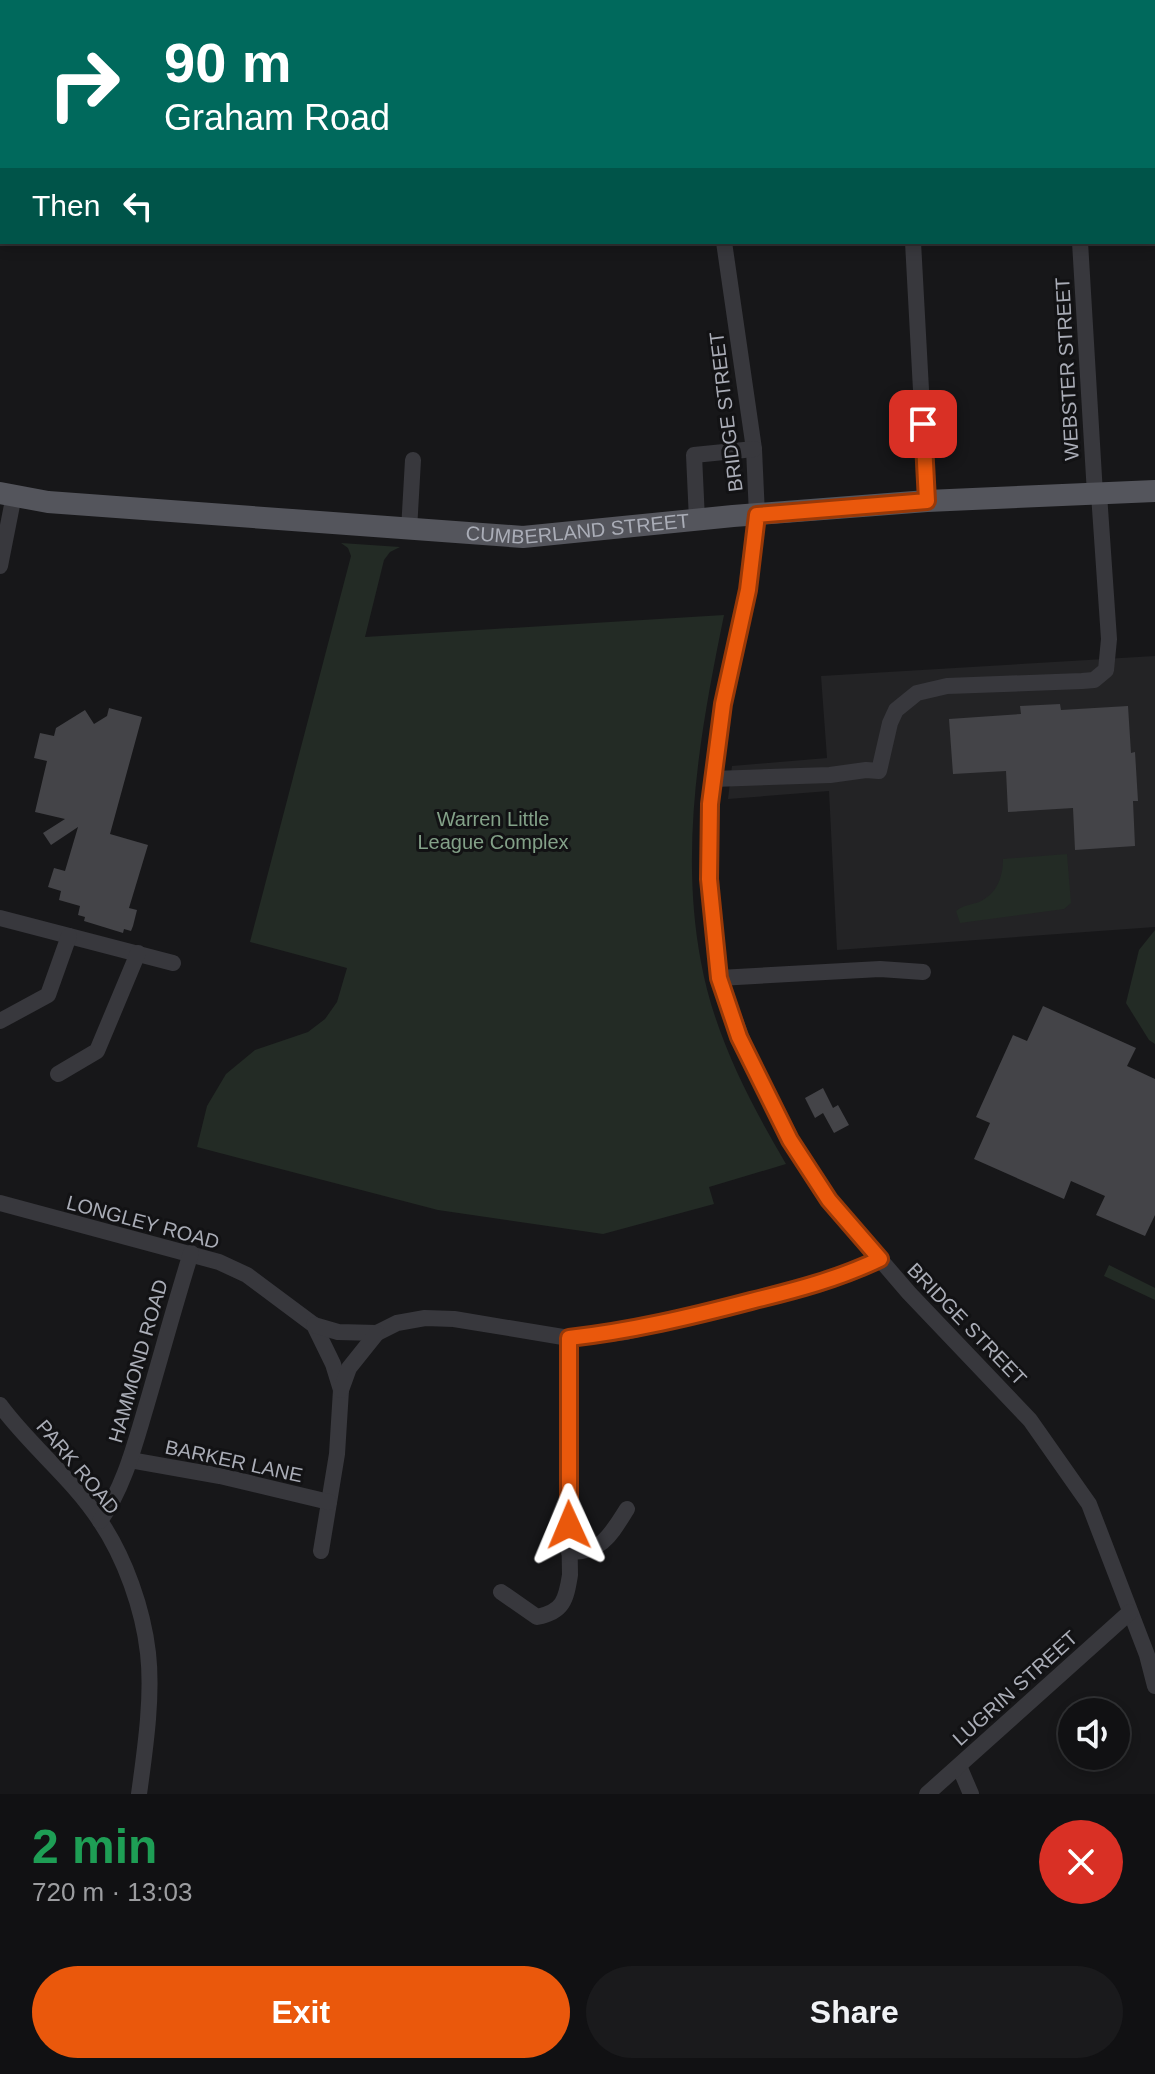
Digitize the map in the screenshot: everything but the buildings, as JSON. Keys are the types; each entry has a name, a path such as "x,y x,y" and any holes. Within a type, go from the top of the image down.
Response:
{"main road":[{"name":"CUMBERLAND STREET","path":"7,494 48,502 523,537 927,501 1155,491"}],"street":[{"name":"BRIDGE STREET","path":"724,244 754,449 757,515 748,590 723,704 710,804 709,879 719,978 739,1037 790,1140 829,1200 909,1293 1030,1420 1089,1504 1147,1655 1155,1686"},
{"path":"913,244 927,501"},
{"name":"WEBSTER STREET","path":"713,779 879,771 896,710 917,693 947,686 1094,680 1106,670 1109,656 1080,244"},
{"path":"697,520 694,455 754,449"},
{"path":"409,530 413,460"},
{"path":"0,566 7,494"},
{"path":"0,918 173,963"},
{"path":"0,1021 48,995 69,936"},
{"path":"58,1074 97,1051 138,953"},
{"path":"719,978 880,969 923,972"},
{"name":"LONGLEY ROAD","path":"0,1203 191,1253 247,1275 314,1325 327,1348 341,1390 337,1454 321,1551"},
{"name":"HAMMOND ROAD","path":"100,1521 113,1503 130,1460 191,1253"},
{"path":"341,1390 357,1356 377,1333 397,1323 425,1318 454,1319 569,1338 626,1332 823,1283 880,1259"},
{"path":"314,1325 338,1332 377,1333"},
{"path":"501,1592 537,1617 553,1614 563,1603 568,1589 569,1338"},
{"name":"PARK ROAD","path":"0,1405 68,1480 100,1521 115,1547 134,1594 148,1651 149,1682 139,1794"},
{"name":"BARKER LANE","path":"130,1460 220,1476 329,1502"},
{"path":"569,1552 585,1553 598,1547 627,1509"},
{"name":"LUGRIN STREET","path":"927,1794 1130,1612"},
{"path":"959,1766 971,1794"}],"shaded area":[{"path":"1155,656 1155,927 837,950 829,791 728,799 732,766 827,758 821,676"}],"green space":[{"name":"Warren Little League Complex","path":"341,543 400,547 390,552 384,560 365,637 724,615 696,787 692,875 695,918 707,989 724,1041 746,1091 786,1164 709,1187 714,1204 603,1234 438,1210 197,1147 207,1106 226,1074 255,1050 308,1032 325,1019 337,1002 347,968 250,942 351,556 348,548"},
{"path":"1067,854 1071,903 1064,909 960,923 956,911 985,899 995,890 1003,859"},
{"path":"1155,930 1155,1044 1149,1040 1126,1003 1139,950"},
{"path":"1109,1265 1155,1288 1155,1300 1104,1276"}],"route":[{"path":"569,1525 569,1338 626,1332 678,1320 823,1283 880,1259 829,1200 790,1140 735,1025 719,978 714,941 709,879 710,804 723,704 748,590 757,515 927,501 923,424"}]}
